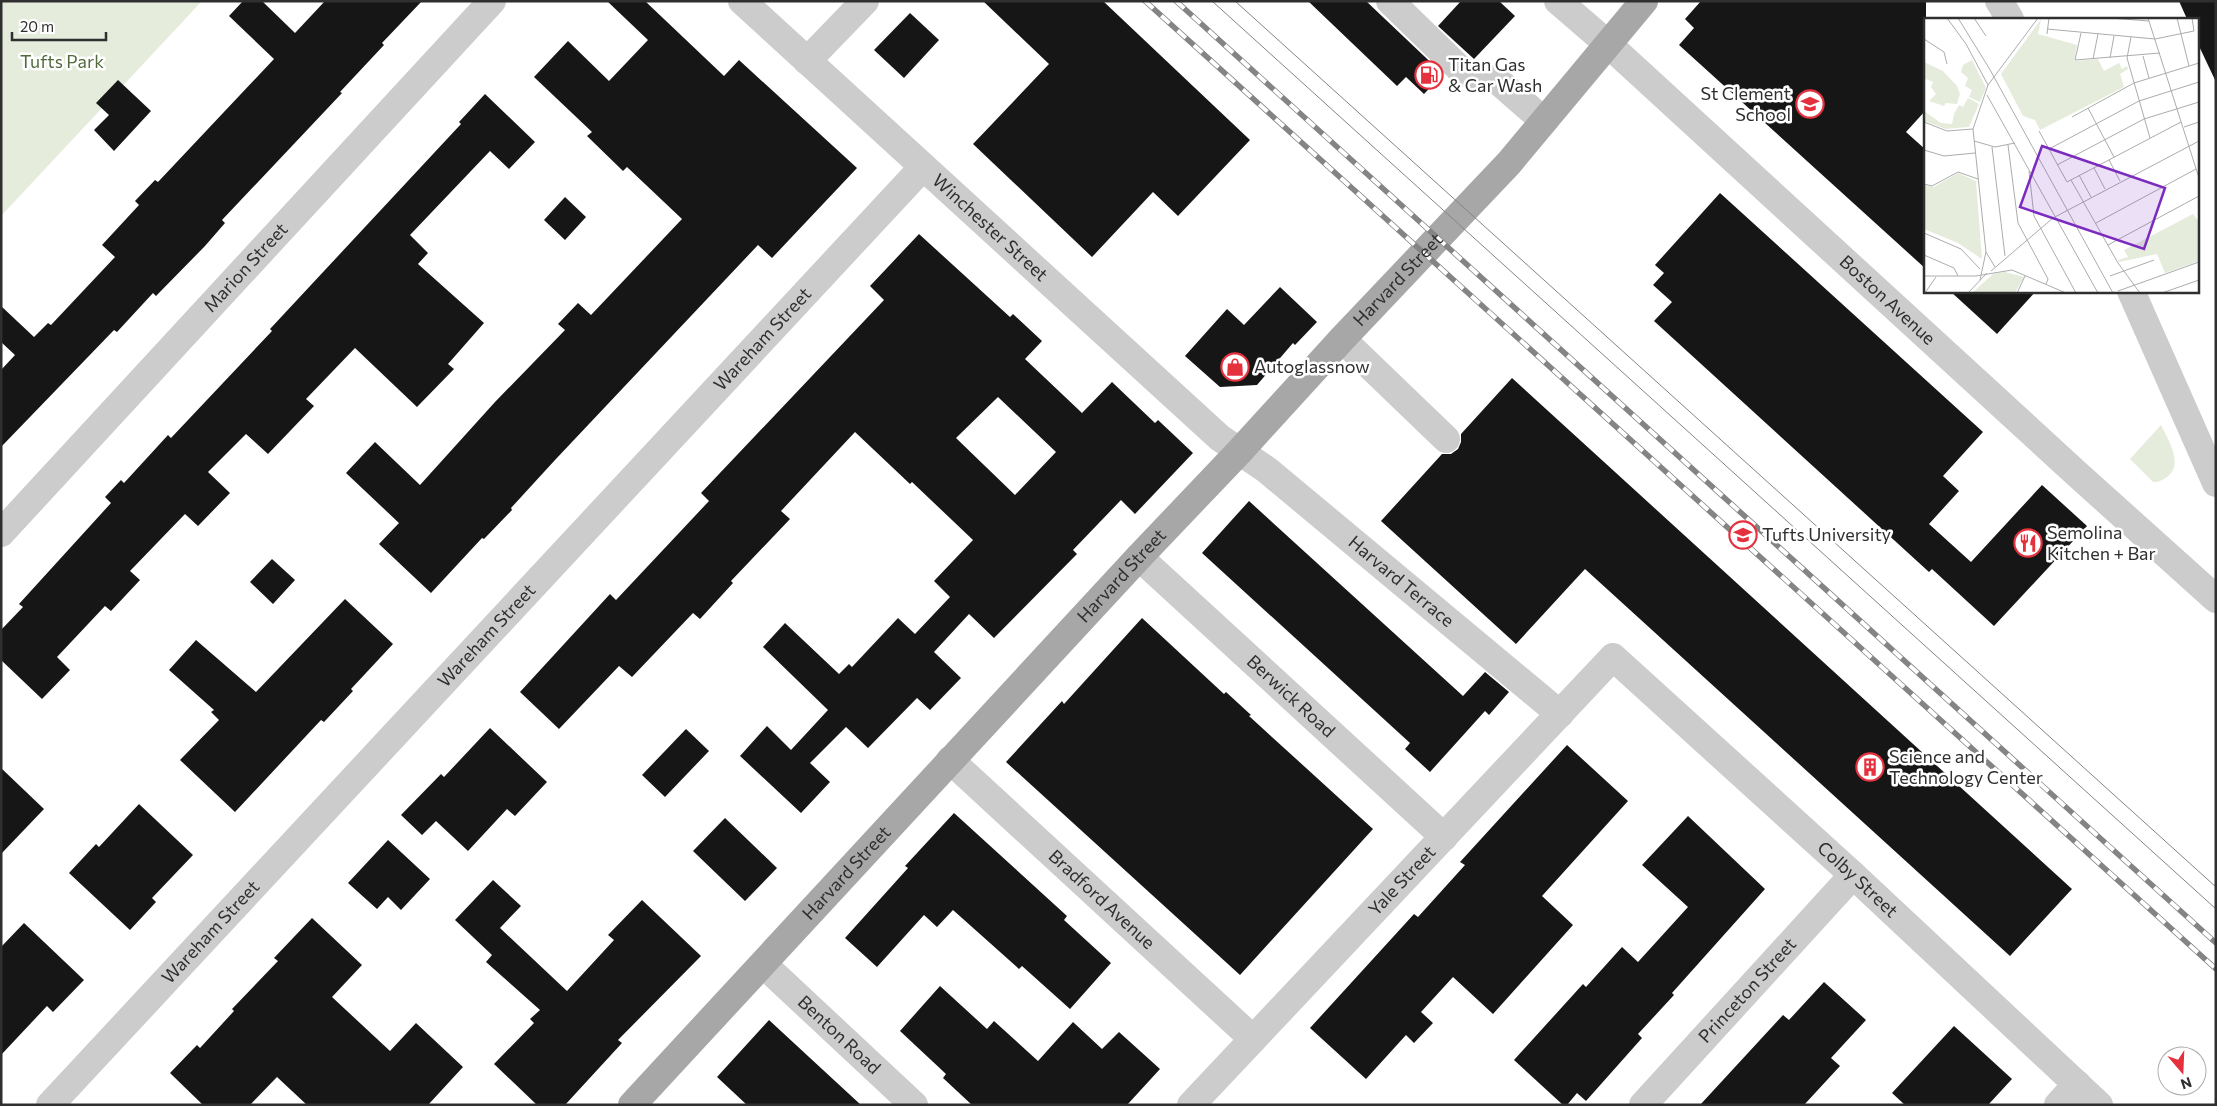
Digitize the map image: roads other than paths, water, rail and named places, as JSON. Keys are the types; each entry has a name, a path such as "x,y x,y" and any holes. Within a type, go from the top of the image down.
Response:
{"main road":[{"name":"Harvard Street","path":"632,1105 950,760 1239,452 1342,339 1509,163 1644,1"}],"street":[{"name":"Marion Street","path":"1,533 492,1"},
{"name":"Winchester Street","path":"742,1 1213,431 1239,452"},
{"path":"807,61 865,1"},
{"path":"1390,1 1464,73 1498,82 1544,121"},
{"name":"Boston Avenue","path":"1558,1 1608,44 2216,599"},
{"path":"1999,1 2009,18"},
{"name":"Wareham Street","path":"50,1105 923,167"},
{"path":"2131,292 2216,483"},
{"path":"1342,339 1446,439"},
{"name":"Harvard Terrace","path":"1239,452 1266,470 1560,714"},
{"name":"Berwick Road","path":"1139,557 1444,837"},
{"name":"Yale Street","path":"1191,1105 1613,657"},
{"name":"Colby Street","path":"1613,657 1853,876 2099,1105"},
{"name":"Bradford Avenue","path":"950,760 1252,1039"},
{"name":"Princeton Street","path":"1642,1105 1853,876"},
{"name":"Benton Road","path":"763,964 914,1105"},
{"path":"2058,1105 2077,1084"}],"tram line":[{"path":"1212,1 2216,909"},
{"path":"1235,1 2216,887"}],"railway":[{"path":"1145,1 2216,969"},
{"path":"1176,1 2216,943"}],"place":[{"name":"Titan Gas & Car Wash","path":"1429,75"},
{"name":"St Clement School","path":"1810,104"},
{"name":"Autoglassnow","path":"1235,367"},
{"name":"Tufts University","path":"1743,535"},
{"name":"Semolina Kitchen + Bar","path":"2028,543"},
{"name":"Science and Technology Center","path":"1870,767"}],"park label":[{"name":"Tufts Park","path":"62,62"}]}
